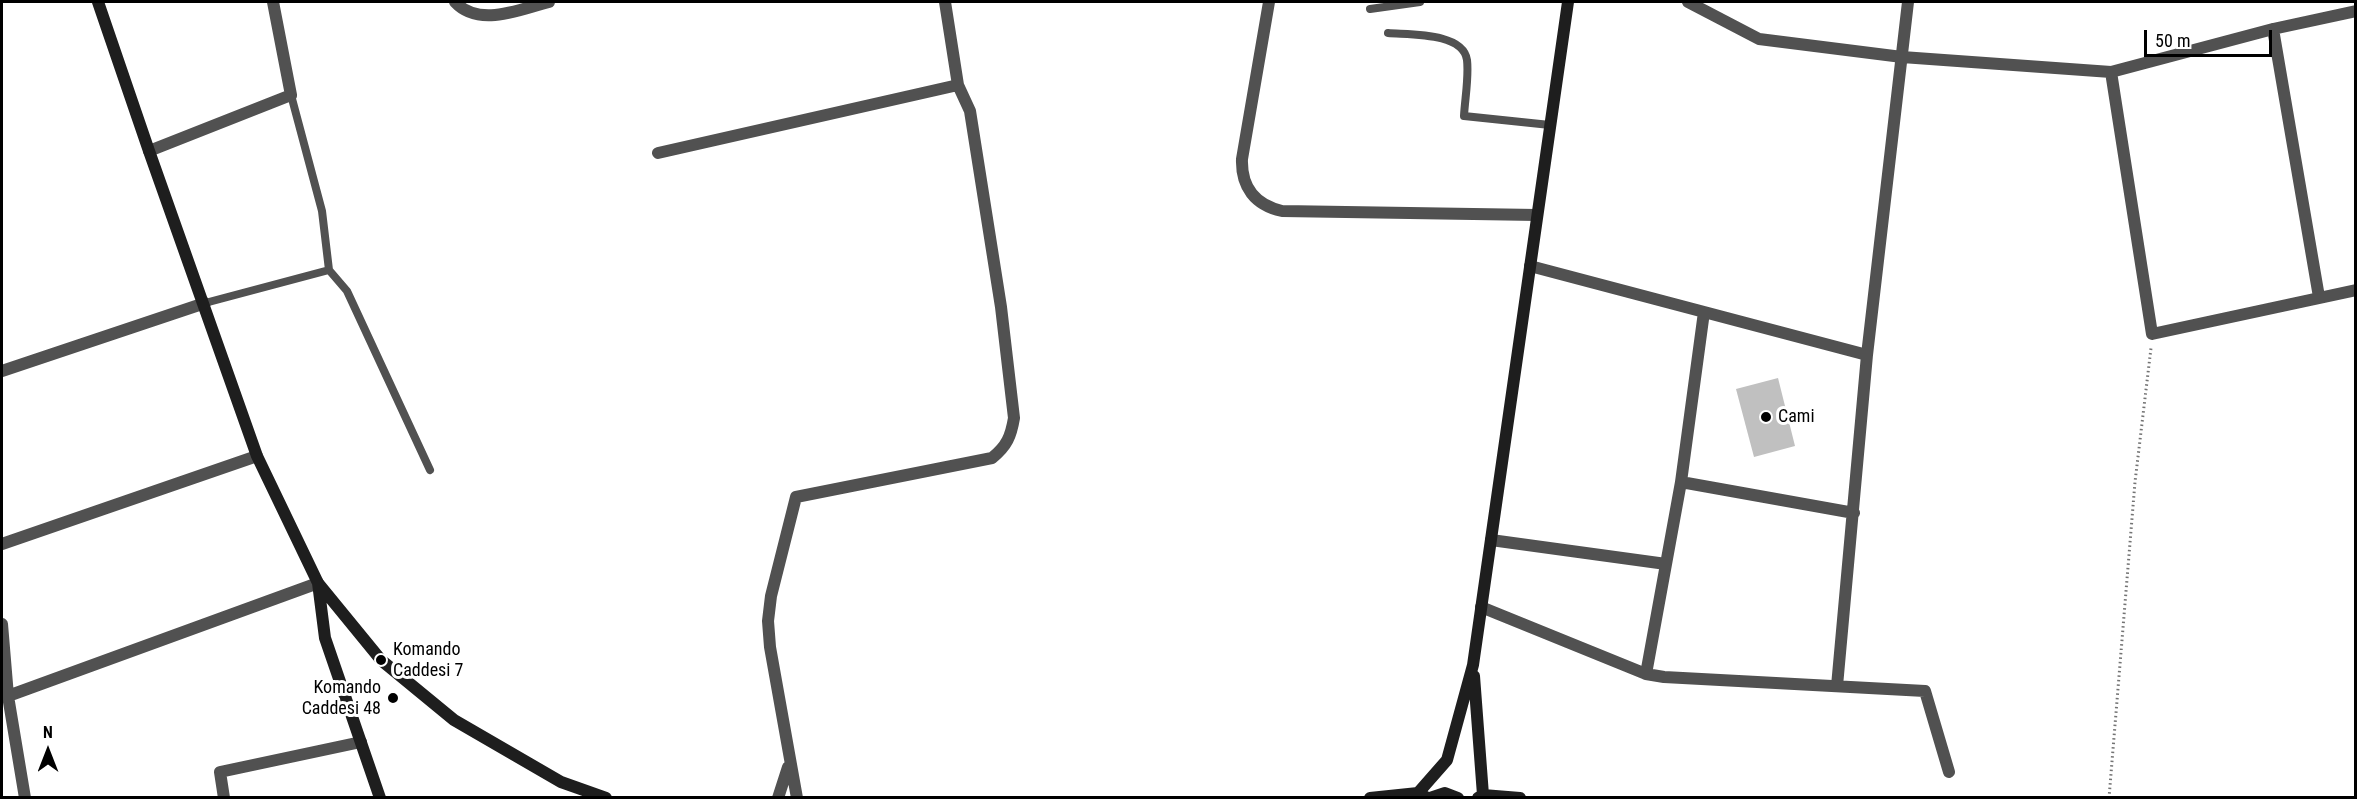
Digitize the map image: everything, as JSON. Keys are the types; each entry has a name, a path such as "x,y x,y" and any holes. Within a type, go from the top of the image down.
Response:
{"street":[{"path":"98,2 257,456 318,583 381,660 454,720 561,782 606,798"},
{"path":"149,151 291,95 273,2"},
{"path":"455,2 467,11 491,16 549,2"},
{"path":"797,798 789,763 768,621 771,596 796,497 992,458 1004,448 1011,435 1014,418 1001,307 970,111 958,85 945,2"},
{"path":"1269,2 1241,170 1245,184 1258,202 1282,211 1537,215"},
{"path":"1425,796 1448,760 1473,665 1568,2"},
{"path":"1688,2 1759,39 1902,57 2111,72 2355,10"},
{"path":"1837,686 1867,355 1908,2"},
{"path":"2273,29 2319,297"},
{"path":"2111,72 2152,334 2355,290"},
{"path":"658,153 958,85"},
{"path":"1530,266 1867,355"},
{"path":"2,371 205,303"},
{"path":"1646,674 1681,482 1704,312"},
{"path":"2,544 257,456"},
{"path":"1681,482 1854,513"},
{"path":"1491,540 1666,564"},
{"path":"9,696 318,583"},
{"path":"318,583 325,638 380,798"},
{"path":"1481,607 1646,674 1664,677 1925,691 1950,772"},
{"path":"2,624 9,696 25,798"},
{"path":"1473,665 1480,796 1520,798"},
{"path":"224,798 220,772 361,742"},
{"path":"778,798 789,763"},
{"path":"1370,798 1444,793 1458,798"}],"lane":[{"path":"1370,9 1420,2"},
{"path":"1388,33 1443,38 1459,45 1467,58 1464,116 1550,125"},
{"path":"291,95 321,211 329,270 347,291 430,470"},
{"path":"205,303 329,270"}],"path":[{"path":"2109,798 2135,482 2152,334"}],"building":[{"name":"Cami","path":"1778,378 1795,446 1754,457 1736,389"}],"place":[{"name":"Cami","path":"1766,417"},
{"name":"Komando Caddesi 7","path":"381,660"},
{"name":"Komando Caddesi 48","path":"393,698"}]}
